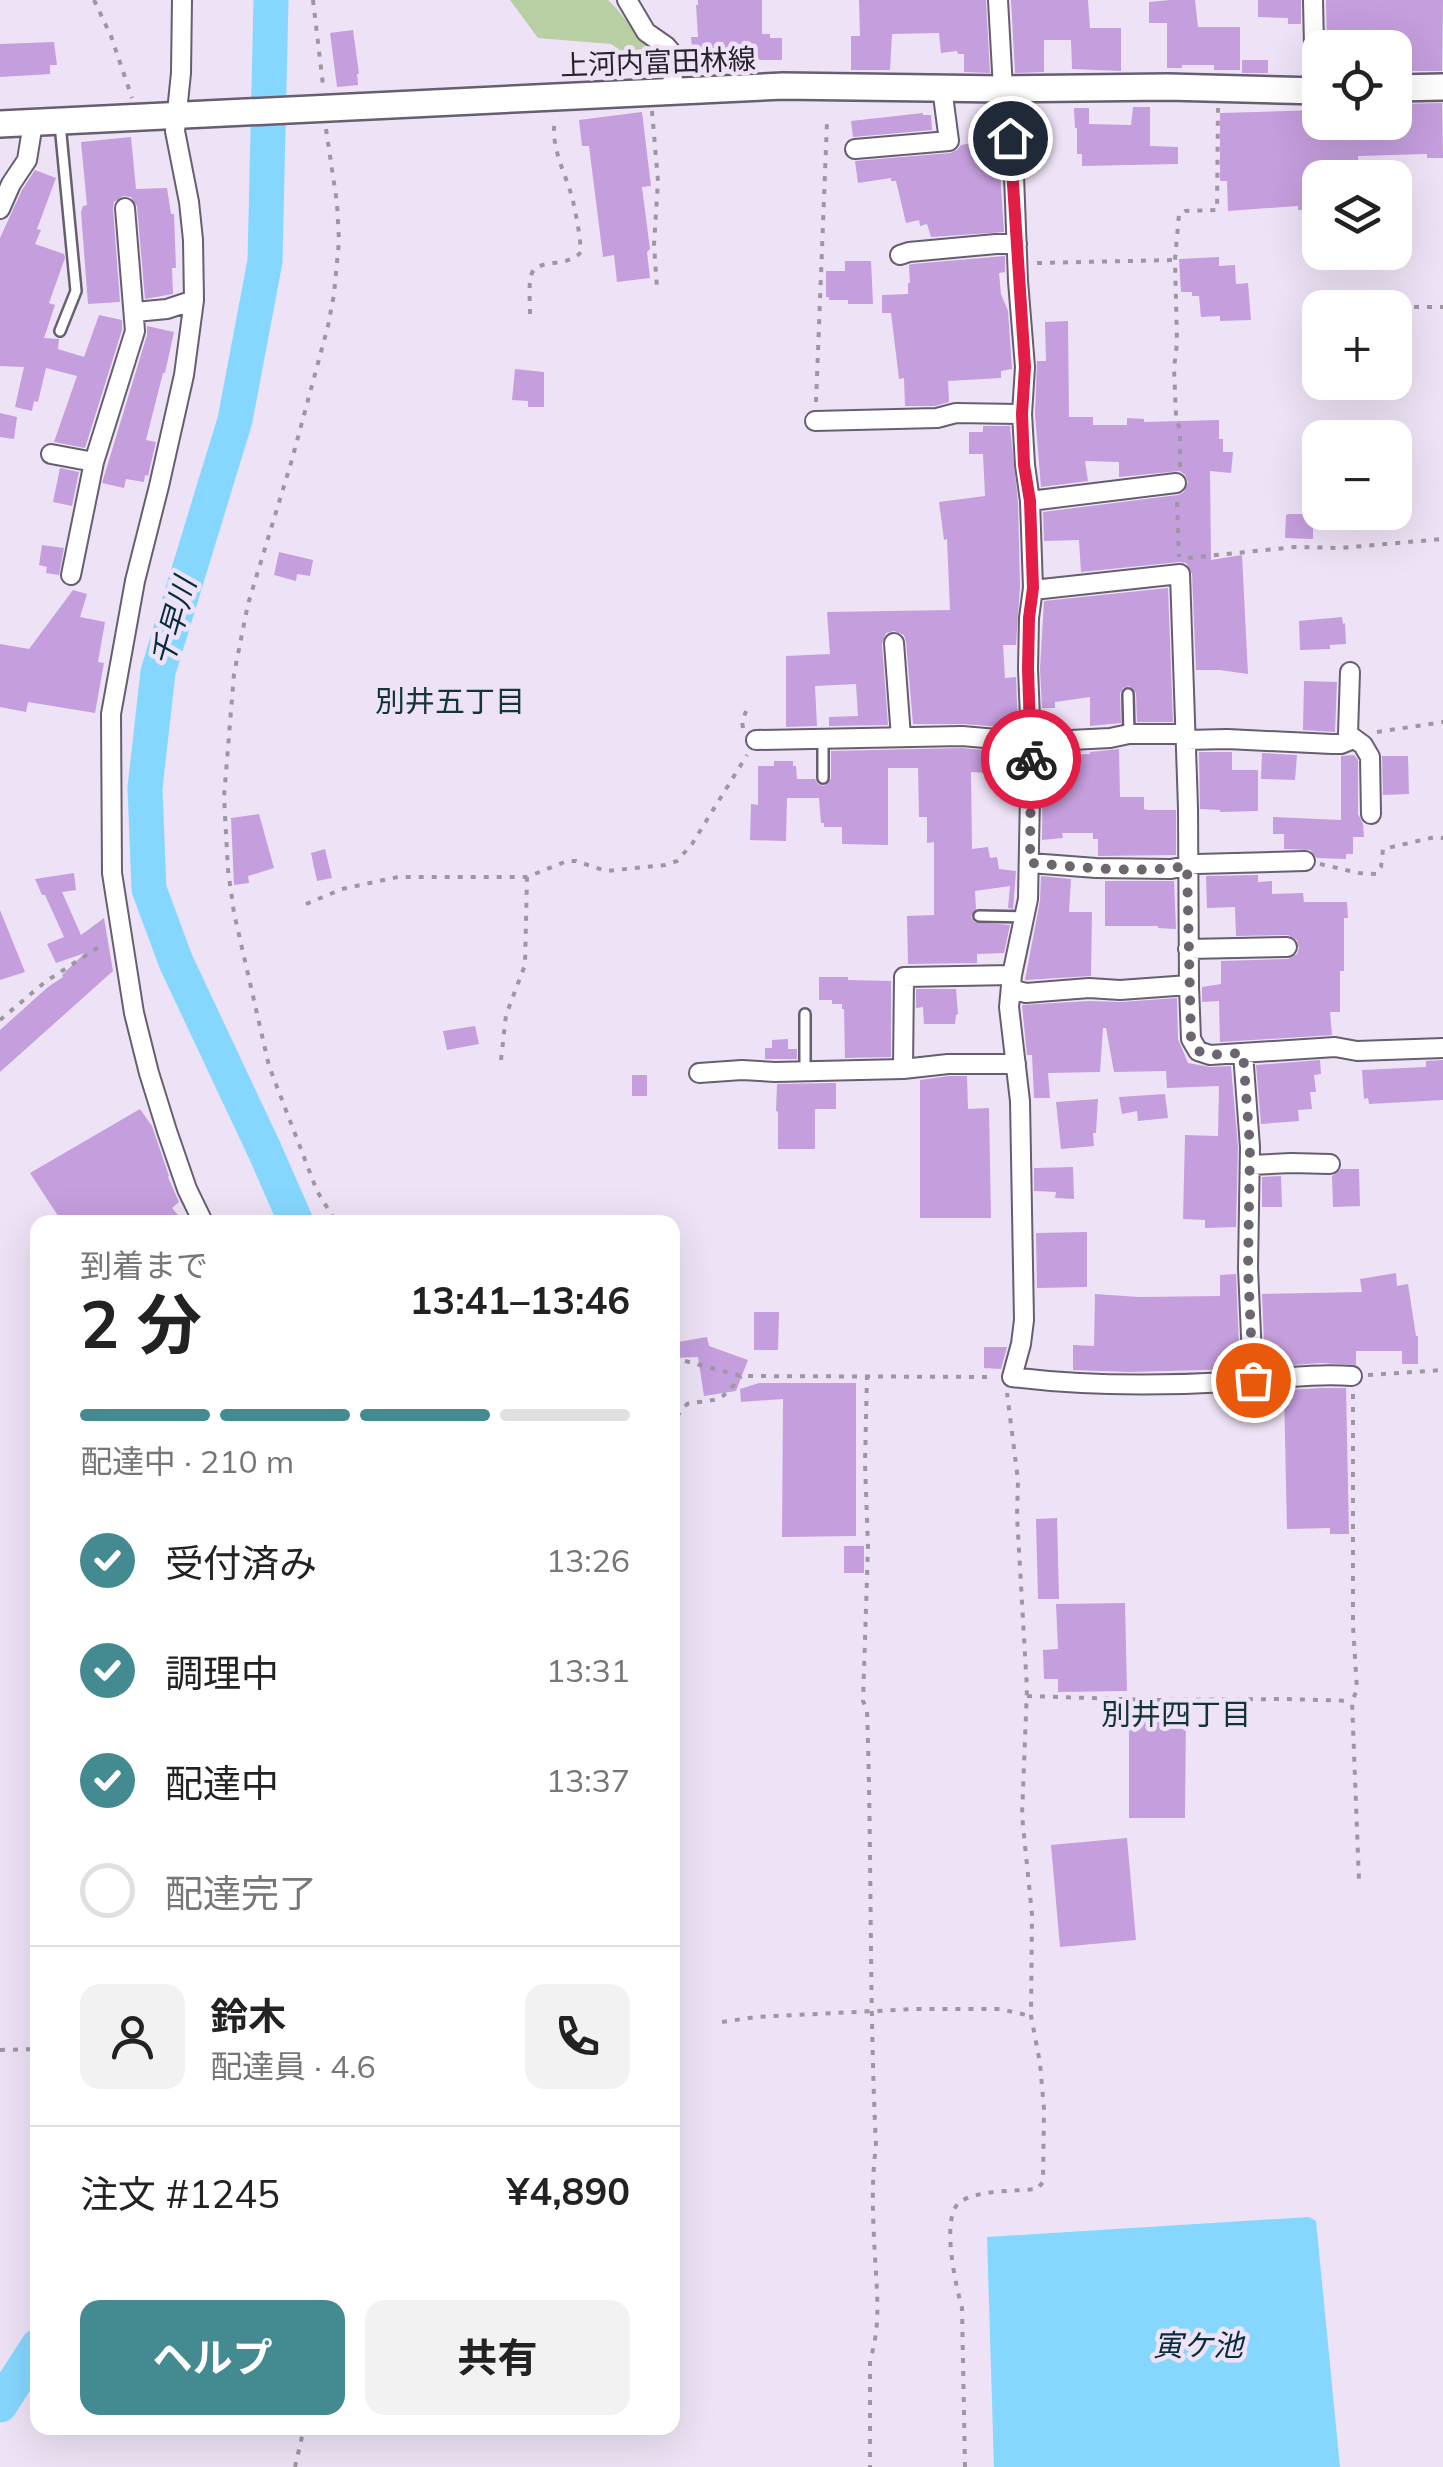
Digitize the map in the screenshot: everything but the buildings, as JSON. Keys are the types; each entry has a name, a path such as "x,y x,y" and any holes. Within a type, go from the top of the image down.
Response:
{"main road":[{"name":"上河内富田林線","path":"0,124 783,86 1302,91"},
{"path":"1412,88 1443,87"}],"street":[{"path":"182,0 182,116 175,131 189,202 194,300 184,375 135,581 112,714 112,873 134,1013 182,1174 200,1215"},
{"path":"627,0 646,32 672,53 663,91"},
{"path":"998,0 1003,90 1014,176 1025,367 1024,465 1030,501 1033,590 1028,669 1030,863 1009,1007 1020,1101 1024,1320 1012,1377 1058,1383 1183,1384 1352,1376"},
{"path":"1313,0 1314,30"},
{"path":"855,149 949,141 942,88"},
{"path":"0,209 27,160 33,123"},
{"path":"71,575 94,462 135,331 126,208"},
{"path":"900,255 1017,254"},
{"path":"135,312 168,309 194,300"},
{"path":"815,421 937,418 956,413 1022,414"},
{"path":"51,454 94,462"},
{"path":"1030,501 1176,483"},
{"path":"1033,590 1180,574 1191,1039 1198,1051 1210,1055 1335,1047 1395,1051 1443,1048"},
{"path":"894,642 901,738"},
{"path":"1350,672 1348,734 1364,744 1370,758 1371,814"},
{"path":"756,740 962,736 1031,742 1129,734 1332,744 1353,739"},
{"path":"1030,863 1171,869 1197,864 1305,861"},
{"path":"1188,949 1287,947"},
{"path":"903,1069 904,977 1011,982 1026,993 1189,984"},
{"path":"1243,1053 1251,1166 1248,1268 1253,1380"},
{"path":"699,1073 1016,1064"},
{"path":"1251,1166 1330,1164"}],"lane":[{"path":"60,122 76,291 60,332"},
{"path":"1128,694 1129,734"},
{"path":"824,739 824,778"},
{"path":"979,916 1025,917"},
{"path":"805,1014 805,1071"}],"path":[{"path":"94,0 112,36 134,105 134,118"},
{"path":"314,0 319,109 325,123 337,203 336,281 292,464 248,604 234,674 224,796 234,913 269,1066 310,1176 332,1215"},
{"path":"1218,88 1217,210 1179,214 1175,260 1179,558 1443,539"},
{"path":"657,288 654,245 663,91"},
{"path":"530,314 532,269 564,263 581,252 554,126 555,118 569,104 569,95"},
{"path":"815,421 828,122"},
{"path":"1017,254 1175,260"},
{"path":"1412,307 1443,307"},
{"path":"1353,739 1384,729 1443,722"},
{"path":"306,904 342,890 398,877 527,877 567,861 621,871 677,861 692,844 756,740"},
{"path":"1305,861 1376,874 1383,849 1443,838"},
{"path":"501,1060 506,1015 525,964 527,877"},
{"path":"0,1020 45,982 121,933"},
{"path":"685,1361 741,1376 1012,1377 1006,1388 1018,1480 1027,1696 1022,1815 1032,1915 1031,2016 1044,2109 1043,2182 1037,2189 975,2195 954,2206 951,2216 956,2288 962,2308 964,2467"},
{"path":"1359,1881 1352,1702 1357,1690 1352,1376 1443,1370"},
{"path":"680,1413 686,1404 726,1396 741,1376"},
{"path":"867,1376 868,1546 863,1701 867,1710 872,1840 870,2011 878,2295 870,2360 870,2467"},
{"path":"1027,1696 1352,1702"},
{"path":"722,2022 756,2016 870,2011 1000,2009 1031,2016"},
{"path":"0,2050 30,2049"},
{"path":"295,2467 302,2435"}],"green space":[{"path":"510,0 608,0 656,53 666,73 652,73 611,44 538,38"}],"water":[{"name":"寅ケ池","path":"1309,2217 1316,2221 1340,2467 994,2467 987,2237"}],"waterway":[{"name":"千早川","path":"271,0 265,261 235,420 158,672 145,788 149,889 176,962 293,1215"},
{"name":"千早川","path":"0,2405 30,2358"}],"way so far":[{"path":"1031,759 1030,863 1096,868 1187,866 1191,1039 1198,1051 1210,1055 1243,1053 1250,1147 1248,1268 1253,1380"}],"district":[{"name":"別井五丁目","path":"450,702"},
{"name":"別井四丁目","path":"1176,1715"}],"route":[{"path":"1010,138 1025,367 1022,414 1033,588 1028,669 1031,759"}]}
